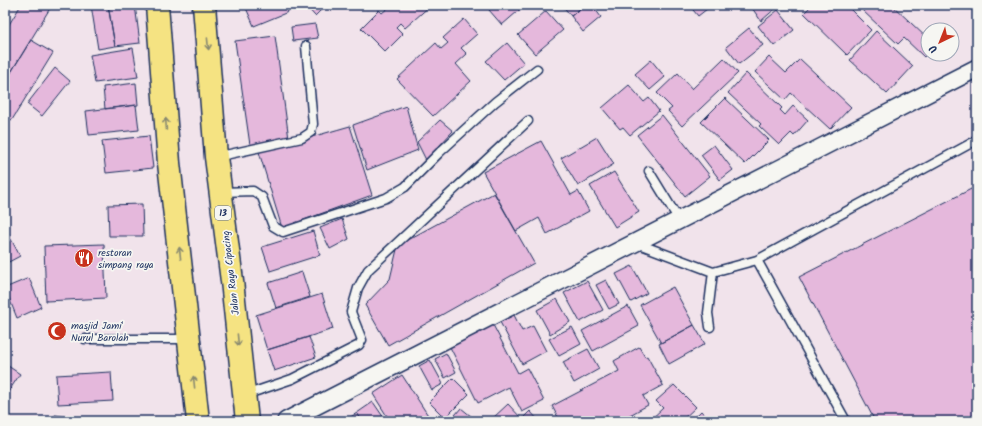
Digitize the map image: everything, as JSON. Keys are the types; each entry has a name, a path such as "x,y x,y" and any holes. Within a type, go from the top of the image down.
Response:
{"highway":[{"path":"157,5 169,163 198,421"},
{"name":"Jalan Raya Cipacing","path":"204,5 216,157 247,421"}],"street":[{"path":"286,421 977,68"}],"lane":[{"path":"216,157 302,138 311,132 313,124 306,46"},
{"path":"220,192 253,191 262,197 273,226 283,232 386,198 405,187 440,152 495,102 537,69"},
{"path":"244,396 292,379 359,345 362,340 361,335 351,312 358,288 368,270 528,121"},
{"path":"636,243 713,272 757,260 977,140"},
{"path":"649,171 679,220"},
{"path":"757,260 846,421"},
{"path":"710,327 708,313 713,272"},
{"path":"85,339 189,339"}],"building":[{"path":"21,5 52,5 5,82 5,31"},
{"path":"91,5 108,5 115,46 98,49"},
{"path":"108,5 135,5 140,43 115,46"},
{"path":"253,5 286,5 288,12 254,26 246,8"},
{"path":"305,5 326,5 315,16"},
{"path":"385,5 431,5 405,28 400,23 396,27 403,34 385,52 361,28 379,10 382,13 388,8"},
{"path":"494,5 525,5 502,25 489,10"},
{"path":"562,5 585,5 571,16"},
{"path":"585,5 592,5 601,17 583,32 571,16"},
{"path":"689,5 712,5 698,16"},
{"path":"750,5 776,5 777,7 761,21"},
{"path":"812,5 846,5 871,30 847,55 804,13"},
{"path":"868,5 892,5 920,31 920,53 904,38 898,44 862,10"},
{"path":"778,10 794,30 774,46 758,26"},
{"path":"546,11 563,30 535,54 518,35"},
{"path":"464,19 477,34 461,48 467,54 456,64 471,81 433,116 397,79 436,43 441,49 448,43 443,38"},
{"path":"315,24 318,38 293,41 291,27"},
{"path":"749,28 763,45 739,64 726,47"},
{"path":"876,31 913,66 887,94 850,60"},
{"path":"275,36 289,139 250,145 235,41"},
{"path":"31,40 53,53 12,120 5,116 5,82"},
{"path":"507,43 524,63 504,80 486,61"},
{"path":"133,48 138,77 95,83 90,55"},
{"path":"769,57 786,73 800,59 851,107 830,129 791,93 785,100 755,72"},
{"path":"724,58 738,73 682,126 668,111 672,108 657,93 678,73 692,89"},
{"path":"651,60 665,77 650,90 635,74"},
{"path":"55,68 70,81 42,116 27,104"},
{"path":"746,73 782,108 780,110 785,115 793,106 808,120 794,136 791,133 779,145 759,126 761,124 728,93"},
{"path":"136,83 138,105 105,109 103,87"},
{"path":"629,85 644,102 649,98 659,111 630,135 623,127 620,129 602,108"},
{"path":"725,98 769,140 745,164 701,122"},
{"path":"136,105 139,130 89,135 86,111"},
{"path":"406,106 418,150 367,170 353,125"},
{"path":"662,115 710,176 685,196 637,135"},
{"path":"440,120 453,131 426,160 417,142"},
{"path":"350,126 372,195 282,228 259,152"},
{"path":"149,136 153,168 106,173 102,141"},
{"path":"597,137 614,164 578,186 561,158"},
{"path":"541,141 571,195 578,191 589,211 547,234 539,218 516,231 483,172"},
{"path":"714,145 733,170 720,180 701,155"},
{"path":"614,172 639,212 615,227 590,186"},
{"path":"977,186 977,421 875,421 799,277"},
{"path":"494,193 534,263 388,345 365,305 390,279 398,245"},
{"path":"142,204 143,236 109,236 108,205"},
{"path":"342,219 349,239 330,249 320,228"},
{"path":"5,228 20,256 5,264"},
{"path":"313,231 320,255 270,271 262,247"},
{"path":"104,244 106,298 46,301 44,246"},
{"path":"632,266 647,293 631,302 616,274"},
{"path":"302,272 310,297 276,308 268,283"},
{"path":"29,278 41,307 17,318 5,288"},
{"path":"606,280 619,304 609,309 596,285"},
{"path":"587,281 603,310 580,322 564,293"},
{"path":"673,287 694,325 661,343 640,305"},
{"path":"322,294 333,329 267,350 256,315"},
{"path":"557,299 570,322 550,334 537,310"},
{"path":"628,306 639,326 593,351 582,331"},
{"path":"514,315 522,331 533,326 546,351 522,364 500,322"},
{"path":"492,323 518,373 527,368 544,401 522,412 509,387 478,403 449,345"},
{"path":"694,325 705,344 669,364 659,344"},
{"path":"572,327 581,344 559,356 549,339"},
{"path":"309,337 316,357 274,371 267,350"},
{"path":"639,347 645,357 647,356 663,385 643,396 648,405 619,421 560,421 552,406 619,371 614,361"},
{"path":"588,349 599,369 574,383 563,362"},
{"path":"446,353 456,372 445,378 435,359"},
{"path":"430,360 443,384 432,390 419,366"},
{"path":"5,364 20,374 5,397"},
{"path":"111,372 113,401 58,404 56,375"},
{"path":"402,375 431,420 390,421 373,394"},
{"path":"453,378 469,394 445,418 429,402"},
{"path":"674,385 696,407 681,421 649,421 663,408 656,401"},
{"path":"373,402 386,421 362,421 357,413"},
{"path":"508,404 522,419 519,421 496,421 493,418"},
{"path":"461,408 477,421 450,421"},
{"path":"530,411 539,421 519,421 522,419"},
{"path":"701,411 710,421 691,421"},
{"path":"357,413 362,421 344,421"},
{"path":"55,415 99,421 54,421"}],"place":[{"name":"restoran simpang raya","path":"84,258"},
{"name":"masjid Jami' Nurul Barolah","path":"57,331"}]}
